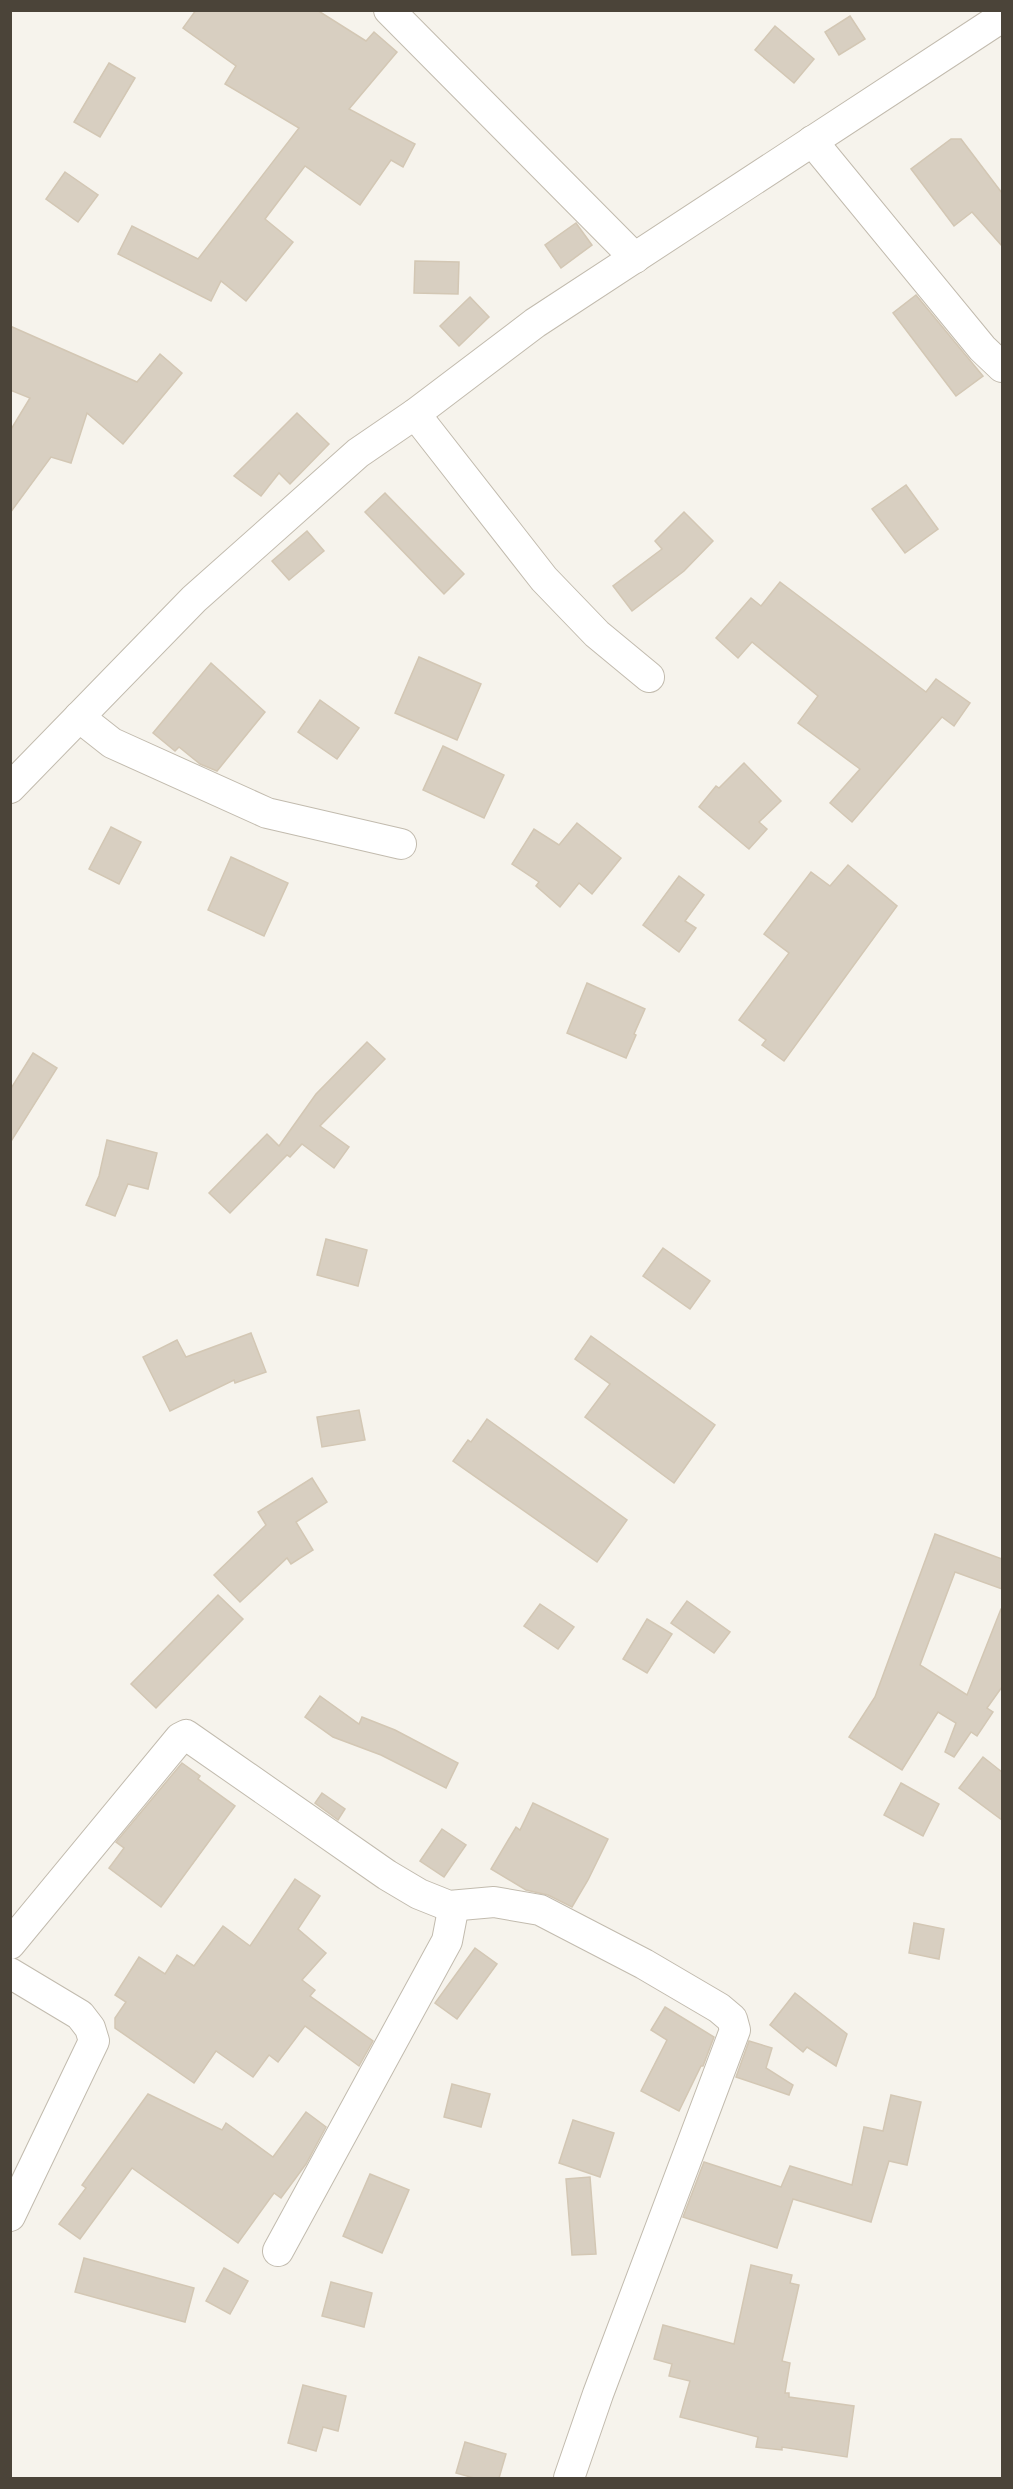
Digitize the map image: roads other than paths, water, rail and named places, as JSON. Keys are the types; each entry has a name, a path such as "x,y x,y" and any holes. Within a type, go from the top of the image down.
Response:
{"street":[{"path":"389,10 635,258"},
{"path":"10,788 194,599 358,453 415,414 535,323 1002,17"},
{"path":"812,141 982,348 1002,367"},
{"path":"415,414 544,579 597,634 649,677"},
{"path":"79,717 112,743 267,813 401,844"},
{"path":"10,1944 180,1738 186,1735 387,1875 453,1910 447,1941 278,2251"},
{"path":"449,1906 494,1902 540,1910 644,1964 719,2008 732,2019 735,2030 602,2383 569,2478"},
{"path":"10,1973 80,2015 90,2028 94,2041 10,2216"}]}
